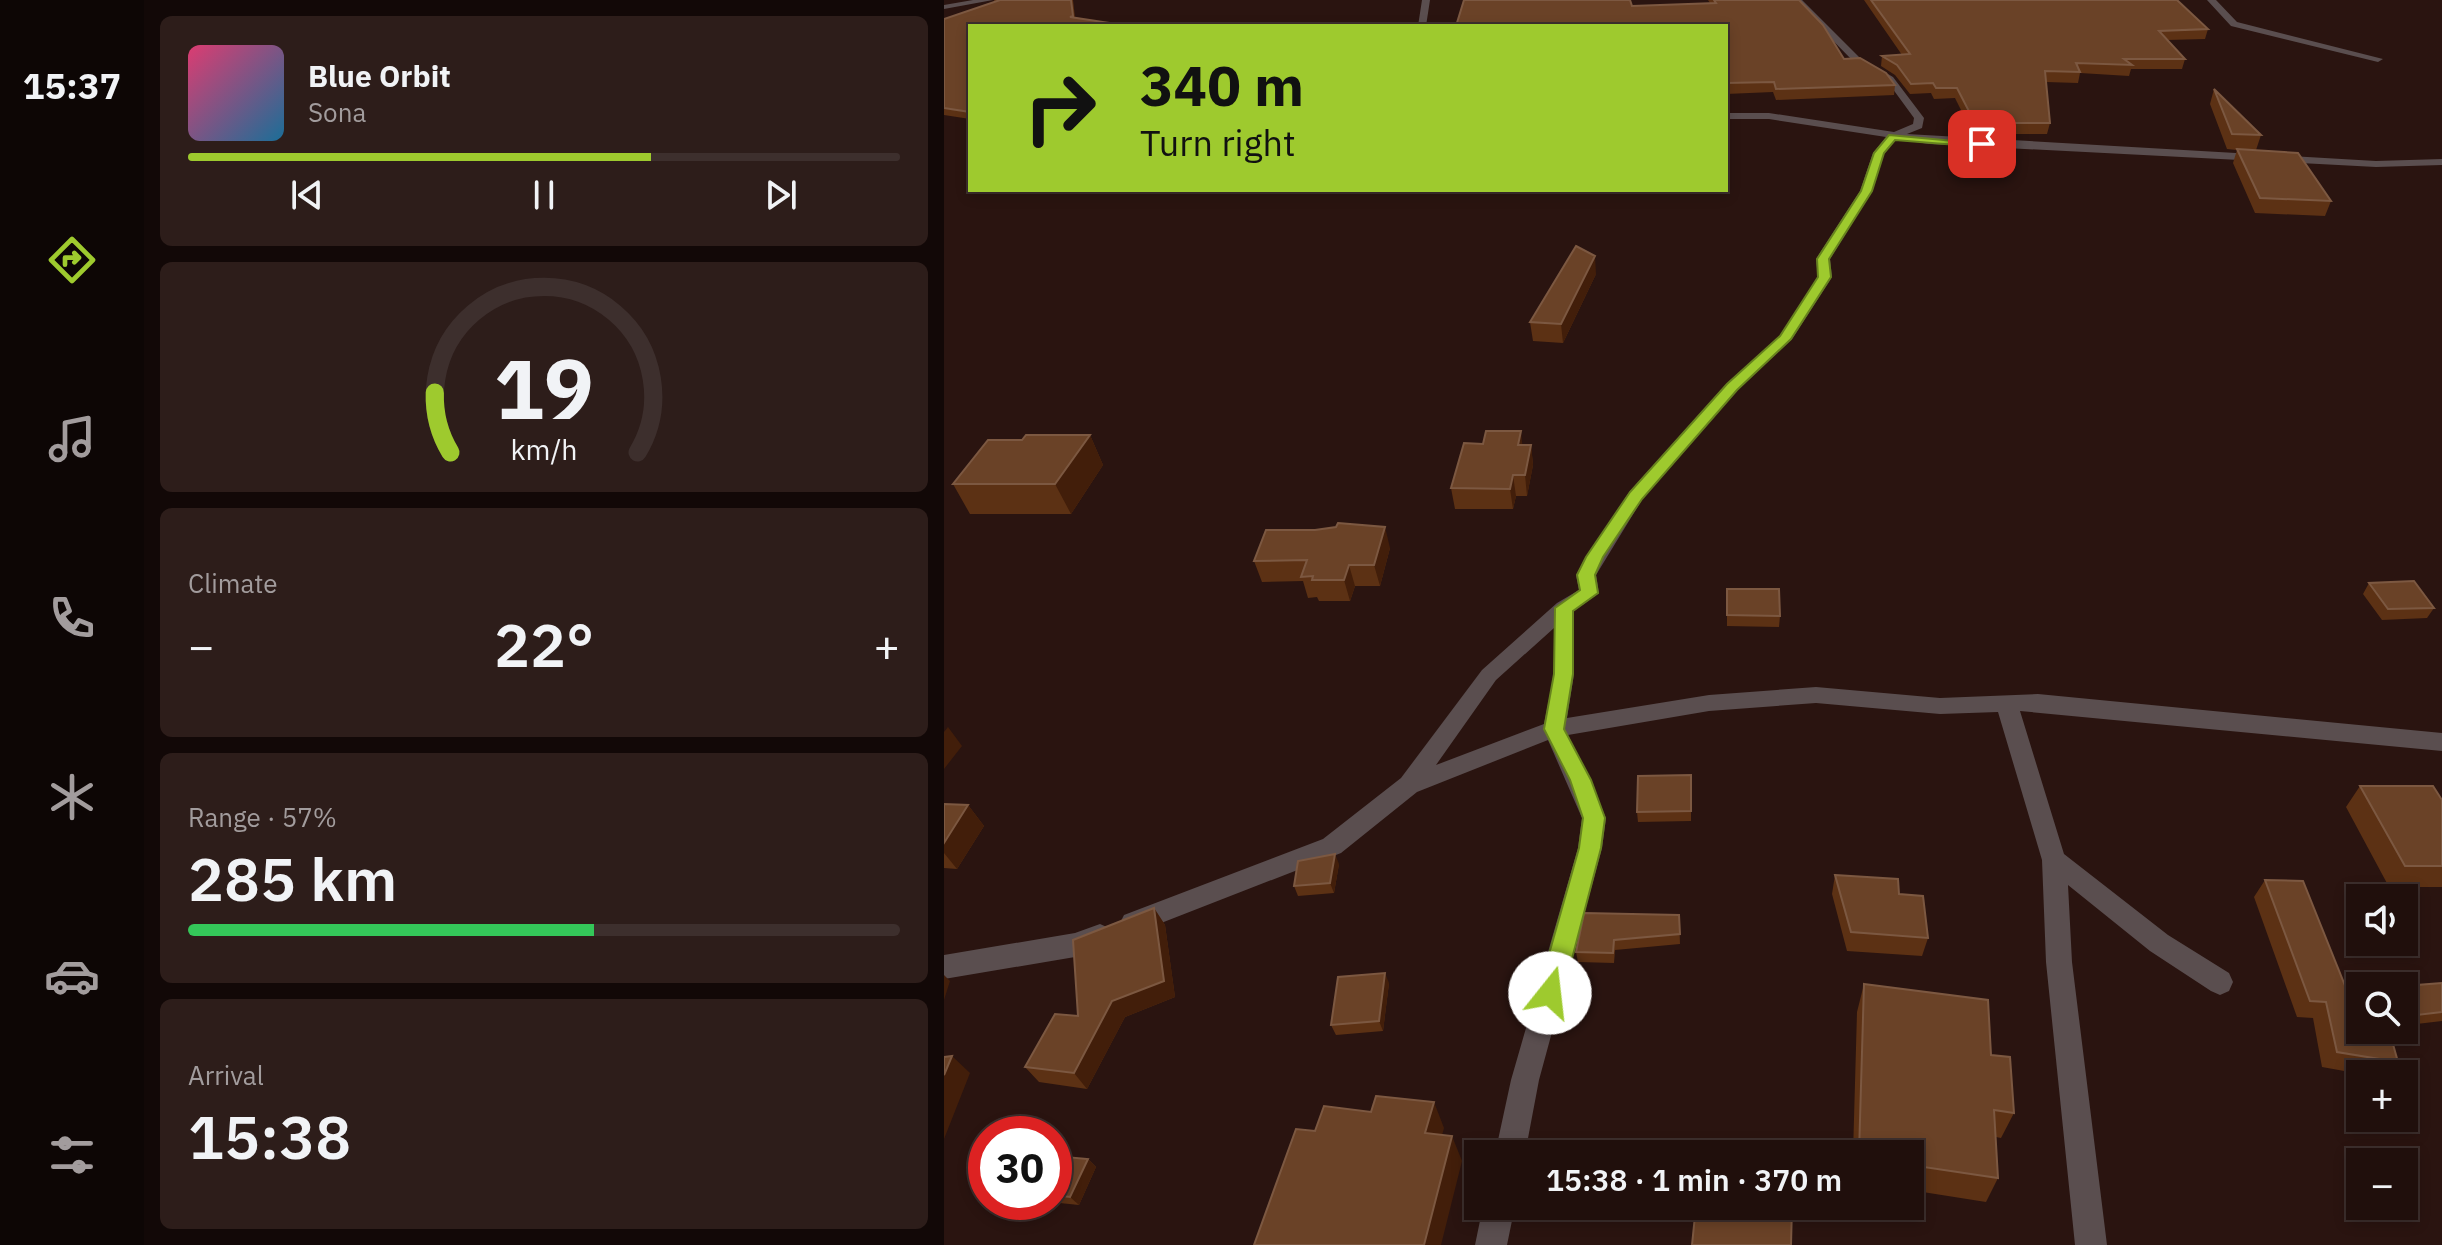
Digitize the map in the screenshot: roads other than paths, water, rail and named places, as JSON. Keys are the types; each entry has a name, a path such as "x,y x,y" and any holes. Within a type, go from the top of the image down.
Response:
{"street":[{"path":"944,7 989,0"},
{"path":"1422,24 1426,0"},
{"path":"1409,785 1423,761 1489,675 1564,608 1589,593 1586,575 1590,566 1636,495 1732,387 1785,339 1825,277 1823,259 1866,191 1879,153 1892,137 1918,126 1919,118 1890,79 1852,56 1842,41 1797,0"},
{"path":"2211,0 2234,24 2378,59"},
{"path":"1728,116 1769,116 1892,137 2140,154 2376,164 2442,162"},
{"path":"1513,1140 1525,1080 1590,848 1594,818 1581,780 1554,729 1564,674 1564,608"},
{"path":"944,967 1075,945 1332,846 1409,785 1554,729 1709,703 1816,695 1940,706 2038,702 2190,714 2439,747"},
{"path":"2007,704 2054,860 2061,977 2091,1245"},
{"path":"2054,860 2159,943 2220,982"},
{"path":"1491,1245 1496,1220"}]}
